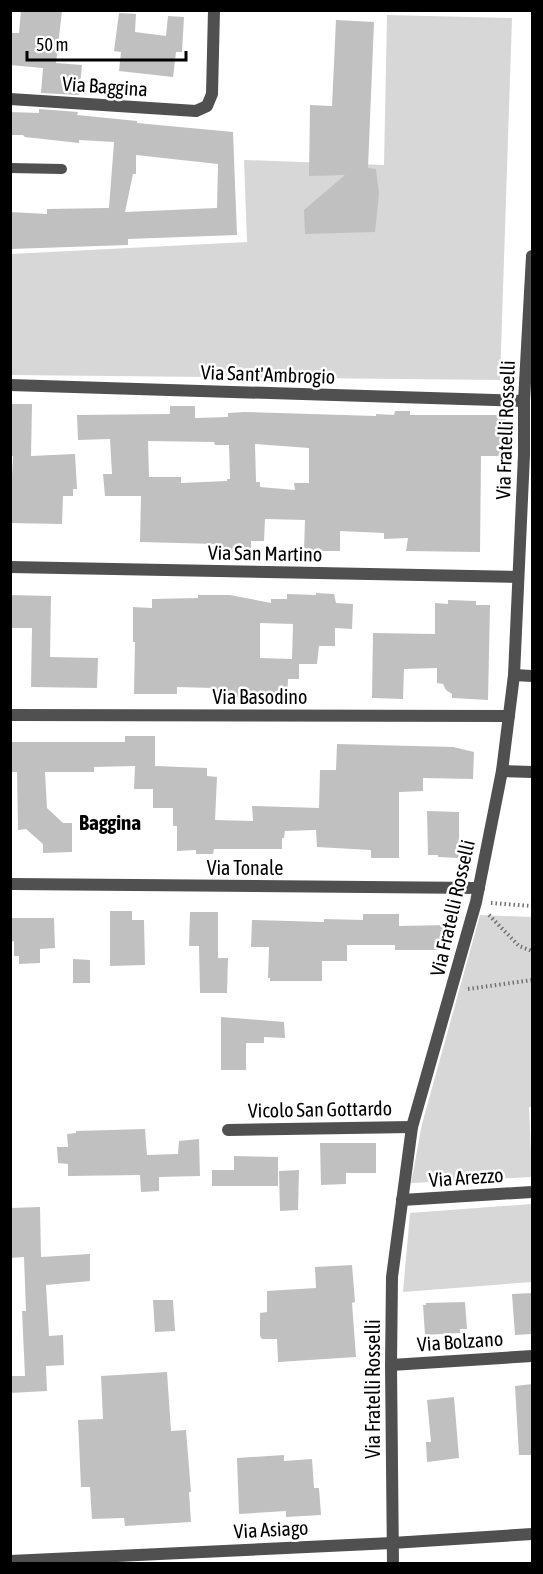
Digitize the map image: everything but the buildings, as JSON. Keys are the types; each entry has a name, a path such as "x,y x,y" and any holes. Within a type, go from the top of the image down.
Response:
{"street":[{"name":"Via Baggina","path":"10,99 196,111 207,106 212,94 214,10"},
{"name":"Via Fratelli Rosselli","path":"393,1563 392,1277 412,1127 476,902 502,771 514,675 518,578 528,455 524,401 532,256"},
{"name":"Via Sant'Ambrogio","path":"10,386 524,401"},
{"name":"Via San Martino","path":"10,567 518,578"},
{"path":"514,675 532,676"},
{"name":"Via Basodino","path":"10,715 509,716"},
{"path":"502,771 532,772"},
{"name":"Via Tonale","path":"10,885 479,888"},
{"name":"Vicolo San Gottardo","path":"228,1130 412,1127"},
{"name":"Via Arezzo","path":"402,1200 532,1192"},
{"name":"Via Bolzano","path":"391,1365 532,1356"},
{"name":"Via Asiago","path":"10,1561 532,1534"}],"lane":[{"path":"10,168 62,169"}],"path":[{"path":"476,902 532,906"},
{"path":"476,902 519,946 532,951"},
{"path":"452,992 532,980"}],"shaded area":[{"path":"387,15 512,18 500,380 11,375 11,254 247,242 244,160 384,165"},
{"path":"480,915 532,917 532,1107 529,1107 532,1177 411,1183 422,1124"},
{"path":"532,1204 532,1282 403,1292 410,1213"}],"district":[{"name":"Baggina","path":"110,822"}]}
